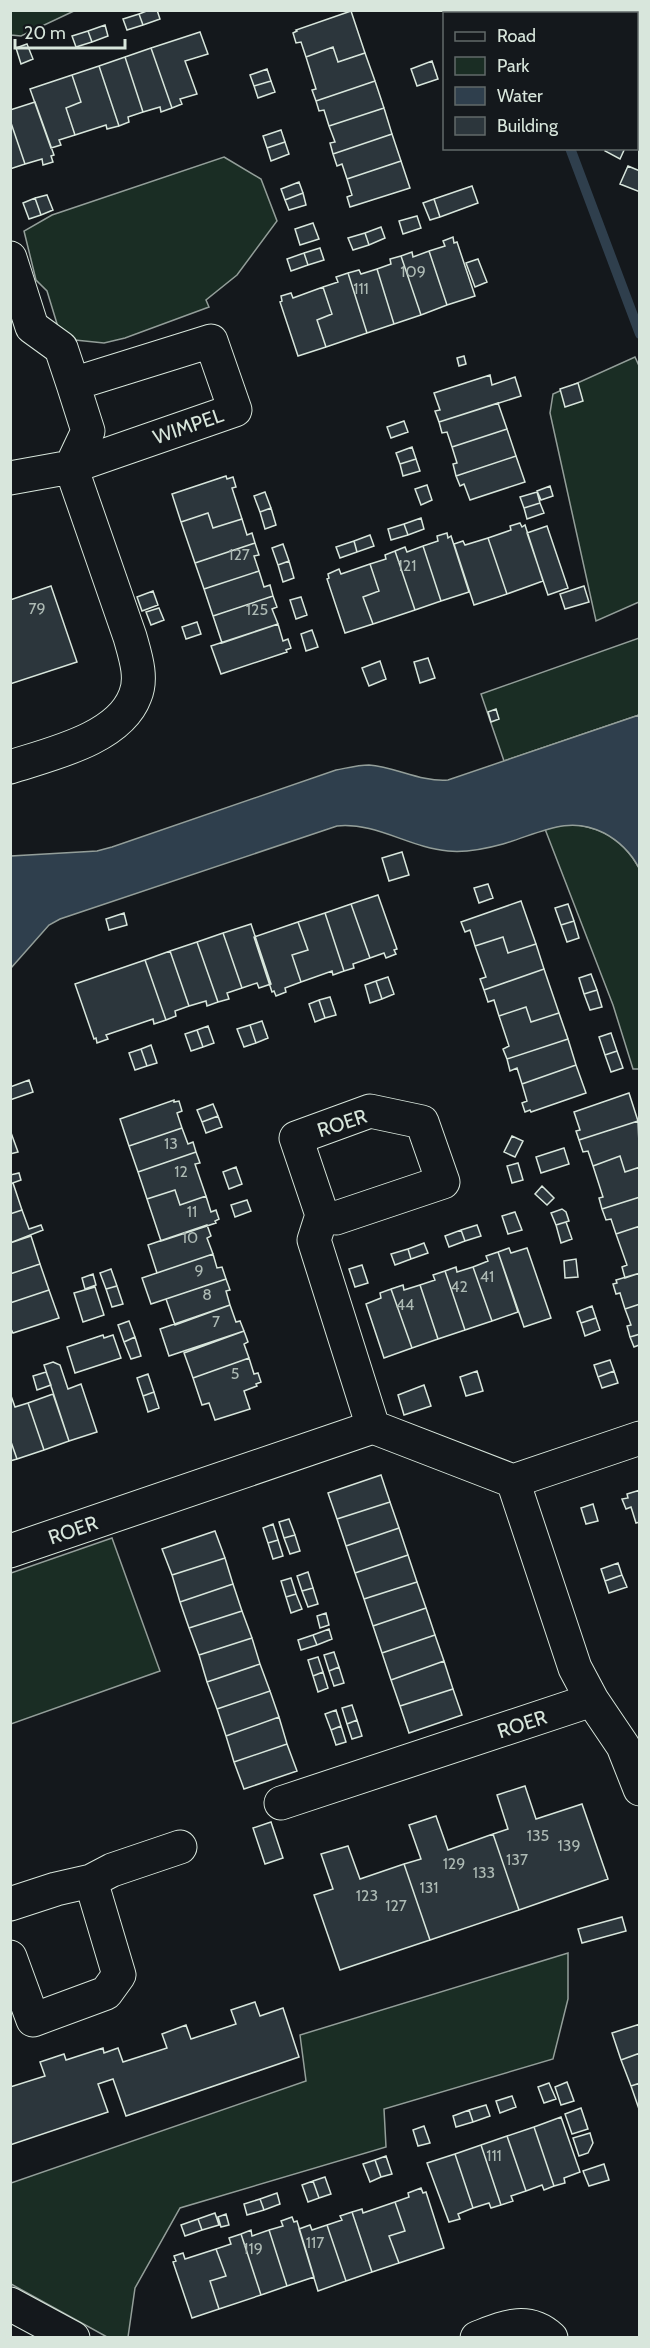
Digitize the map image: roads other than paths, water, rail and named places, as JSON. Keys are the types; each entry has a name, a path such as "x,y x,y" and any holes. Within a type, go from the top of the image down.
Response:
{"street":[{"path":"10,258 32,327 61,348 88,431 71,467 130,638 138,673 135,697 127,711 113,724 95,737 10,767"},
{"name":"WIMPEL","path":"10,478 71,467 235,410 211,341 73,384"},
{"path":"322,1215 314,1240 373,1427 513,1481 639,1438"},
{"name":"ROER","path":"10,1551 373,1427"},
{"path":"513,1481 575,1668 592,1700 623,1746 639,1789"},
{"name":"ROER","path":"281,1803 592,1700"},
{"path":"10,1904 56,1889 91,1881 112,1870 180,1846"},
{"path":"10,1957 33,2020 106,1993 119,1975 91,1881"},
{"path":"10,2304 73,2337"},
{"path":"477,2337 525,2324 540,2329 551,2337"}],"water":[{"path":"639,715 639,868 628,852 615,840 604,833 578,825 565,825 503,844 469,851 434,849 379,831 337,826 60,919 49,925 11,968 11,856 97,851 336,770 352,767 379,766 428,779 448,780"}],"waterway":[{"path":"571,150 640,334"}]}
